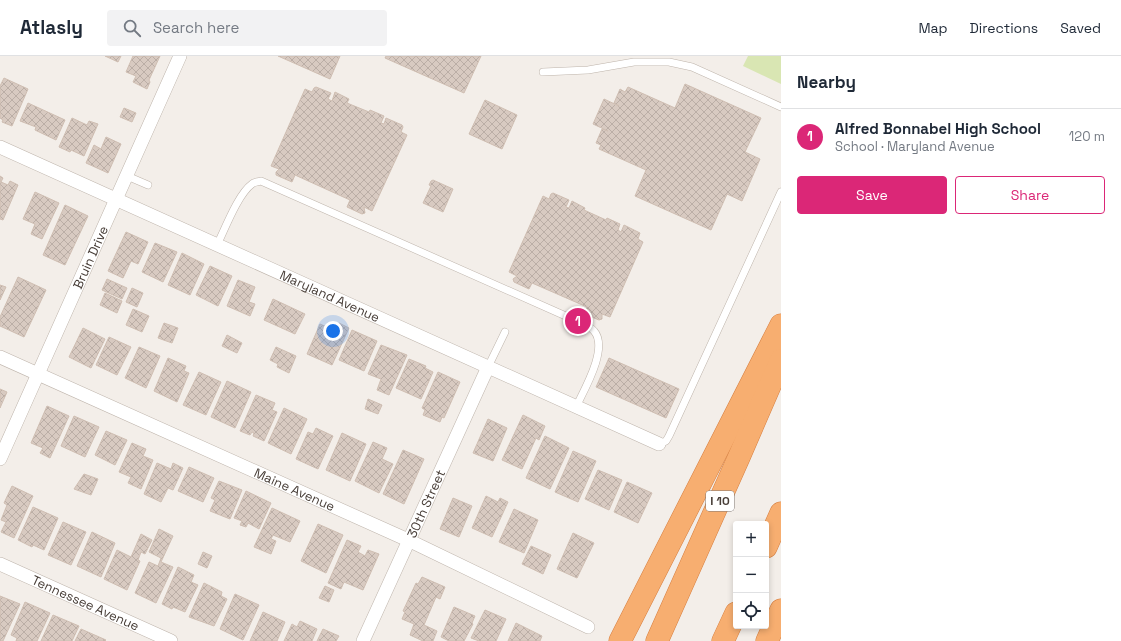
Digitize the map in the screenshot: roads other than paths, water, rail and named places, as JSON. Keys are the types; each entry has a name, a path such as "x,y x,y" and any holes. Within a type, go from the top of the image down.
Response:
{"highway":[{"path":"620,641 781,325"},
{"name":"I 10","path":"656,641 740,457 781,360"},
{"path":"769,540 781,514"},
{"path":"767,641 781,610"},
{"path":"723,641 733,619"}],"street":[{"name":"Bruin Drive","path":"0,459 117,200 180,56"},
{"name":"Maryland Avenue","path":"0,147 659,444"},
{"name":"Maine Avenue","path":"0,356 408,540 588,627"},
{"name":"30th Street","path":"363,641 488,367"},
{"name":"Tennessee Avenue","path":"0,564 171,641"}],"lane":[{"path":"543,72 588,70 634,62 669,62 692,67 781,107"},
{"path":"127,176 148,185"},
{"path":"217,245 246,189 253,183 261,181 586,325 594,331 597,340 597,363 576,407"},
{"path":"659,444 666,441 673,428 781,192"},
{"path":"488,367 505,332"}],"place":[{"name":"Alfred Bonnabel High School","path":"578,321"}]}
